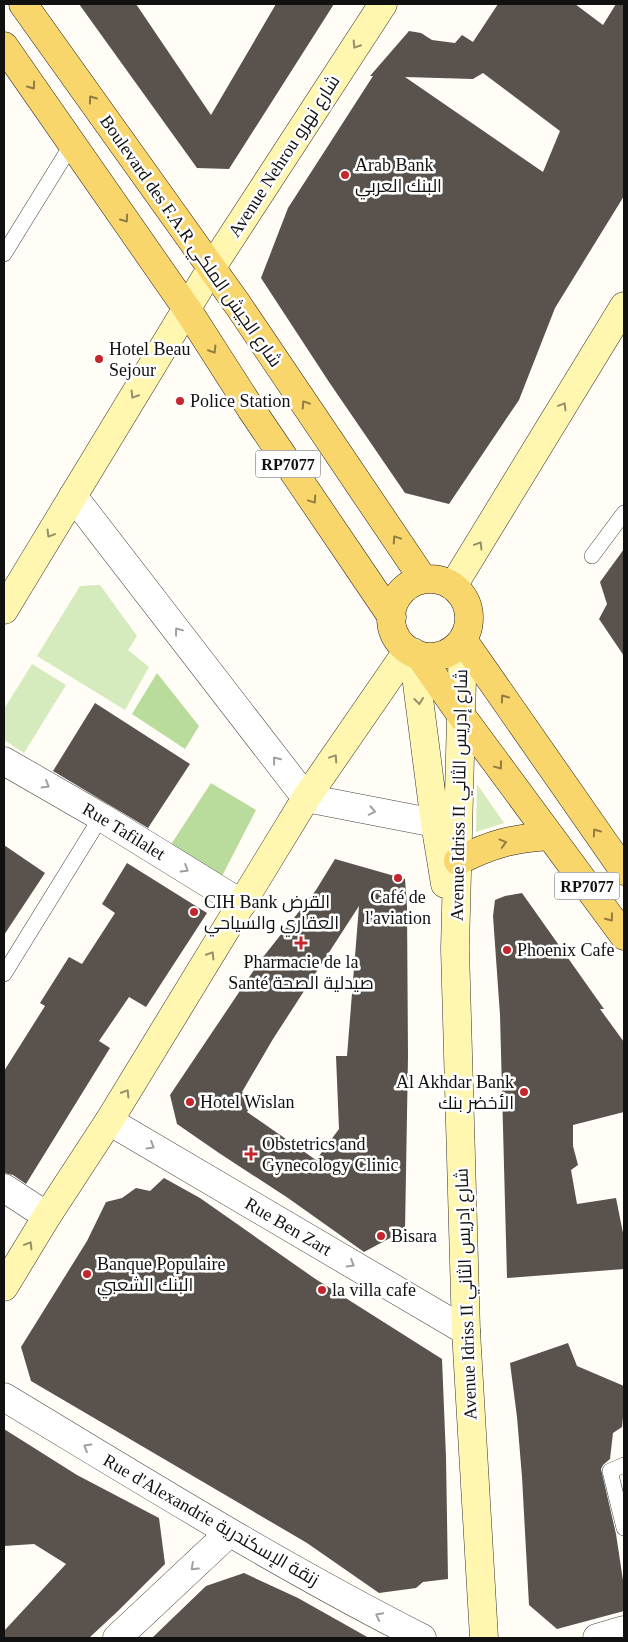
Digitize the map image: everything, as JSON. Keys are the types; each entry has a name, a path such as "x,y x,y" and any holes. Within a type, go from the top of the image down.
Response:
{"main road":[{"name":"Boulevard des F.A.R شارع الجيش الملكي","path":"23,4 212,267 424,579"},
{"name":"Avenue Nehrou شارع نهرو","path":"4,610 212,267 383,4"},
{"name":"RP7077","path":"4,46 187,309 251,409 392,617 393,630 399,641 413,652 624,936"},
{"path":"453,586 621,319"},
{"path":"4,1286 109,1121 306,798 413,652 431,657 444,655 454,649 468,629 470,617 462,595 453,586 444,581 424,579 404,588 393,606 392,617"},
{"name":"RP7077","path":"462,640 624,871"},
{"name":"Avenue Idriss II شارع إدريس الثاني","path":"462,640 455,949 466,1331 484,1638"},
{"name":"Avenue Idriss II شارع إدريس الثاني","path":"413,652 435,823 455,949"},
{"path":"458,861 479,850 502,842 550,836"}],"street":[{"path":"73,496 306,798 435,823"},
{"name":"Rue Tafilalet","path":"4,761 101,817 242,904"},
{"name":"Rue Ben Zart","path":"109,1121 466,1331"},
{"path":"4,1188 47,1216"},
{"name":"Rue d'Alexandrie زنقة الإسكندرية","path":"4,1397 229,1534 422,1638"},
{"path":"117,1638 229,1534"},
{"path":"597,1638 624,1630"}],"lane":[{"path":"4,254 72,144"},
{"path":"592,556 624,513"},
{"path":"4,974 101,817"},
{"path":"624,1465 610,1471 624,1528"}],"green space":[{"path":"100,585 137,636 128,650 149,667 125,710 37,656 80,586"},
{"path":"32,664 66,685 24,753 4,740 4,709"},
{"path":"157,673 199,726 185,749 132,714"},
{"path":"211,783 256,810 220,880 170,846"},
{"path":"477,784 504,823 476,832"}],"building":[{"path":"79,4 136,4 211,115 276,4 334,4 229,169 197,168"},
{"path":"498,4 575,4 603,25 616,4 624,4 624,196 555,308 519,400 449,504 405,493 261,278 288,208 373,76 370,76 409,31 421,33 432,40 455,43 462,35 473,42","holes":["483,73 560,131 543,172 405,77 473,79"]},
{"path":"624,549 624,656 599,619 607,604 600,582"},
{"path":"95,703 190,764 148,828 53,771"},
{"path":"4,845 45,873 4,935"},
{"path":"335,859 405,879 407,907 408,1056 405,1230 364,1252 288,1198 177,1124 170,1095 260,961 316,890","holes":["359,906 347,1056 336,1056 339,1129 316,1160 247,1112 253,1102 242,1092 273,1039"]},
{"path":"127,863 207,913 146,1007 129,997 99,1041 110,1048 26,1184 13,1175 4,1173 4,1071 45,1006 40,1003 69,957 82,964 115,913 102,904"},
{"path":"522,893 604,1009 600,1009 624,1042 624,1112 573,1125 573,1146 578,1165 571,1170 577,1204 616,1198 624,1238 624,1269 507,1278 500,1015 493,916 495,900"},
{"path":"164,1178 200,1198 314,1278 442,1359 448,1579 423,1582 416,1588 379,1593 307,1543 31,1381 21,1347 87,1241 106,1202 122,1198 136,1188 150,1191"},
{"path":"568,1343 577,1366 624,1386 622,1427 613,1433 610,1459 601,1469 616,1534 624,1587 624,1611 557,1629 529,1605 522,1477 510,1363"},
{"path":"4,1429 77,1475 159,1518 165,1564 89,1638 4,1638 4,1631 66,1564 34,1544 4,1546"},
{"path":"244,1573 298,1598 369,1638 152,1638 206,1586"}],"place":[{"name":"Arab Bank البنك العربي","path":"345,175"},
{"name":"Hotel Beau Sejour","path":"99,359"},
{"name":"Police Station","path":"180,401"},
{"name":"Café de l'aviation","path":"398,878"},
{"name":"CIH Bank القرض العقاري والسياحي","path":"194,912"},
{"name":"Pharmacie de la Santé صيدلية الصحة","path":"301,943"},
{"name":"Phoenix Cafe","path":"507,950"},
{"name":"Al Akhdar Bank الأخضر بنك","path":"524,1092"},
{"name":"Hotel Wislan","path":"190,1102"},
{"name":"Obstetrics and Gynecology Clinic","path":"251,1154"},
{"name":"Bisara","path":"381,1236"},
{"name":"Banque Populaire البنك الشعبي","path":"87,1274"},
{"name":"la villa cafe","path":"322,1290"}]}
